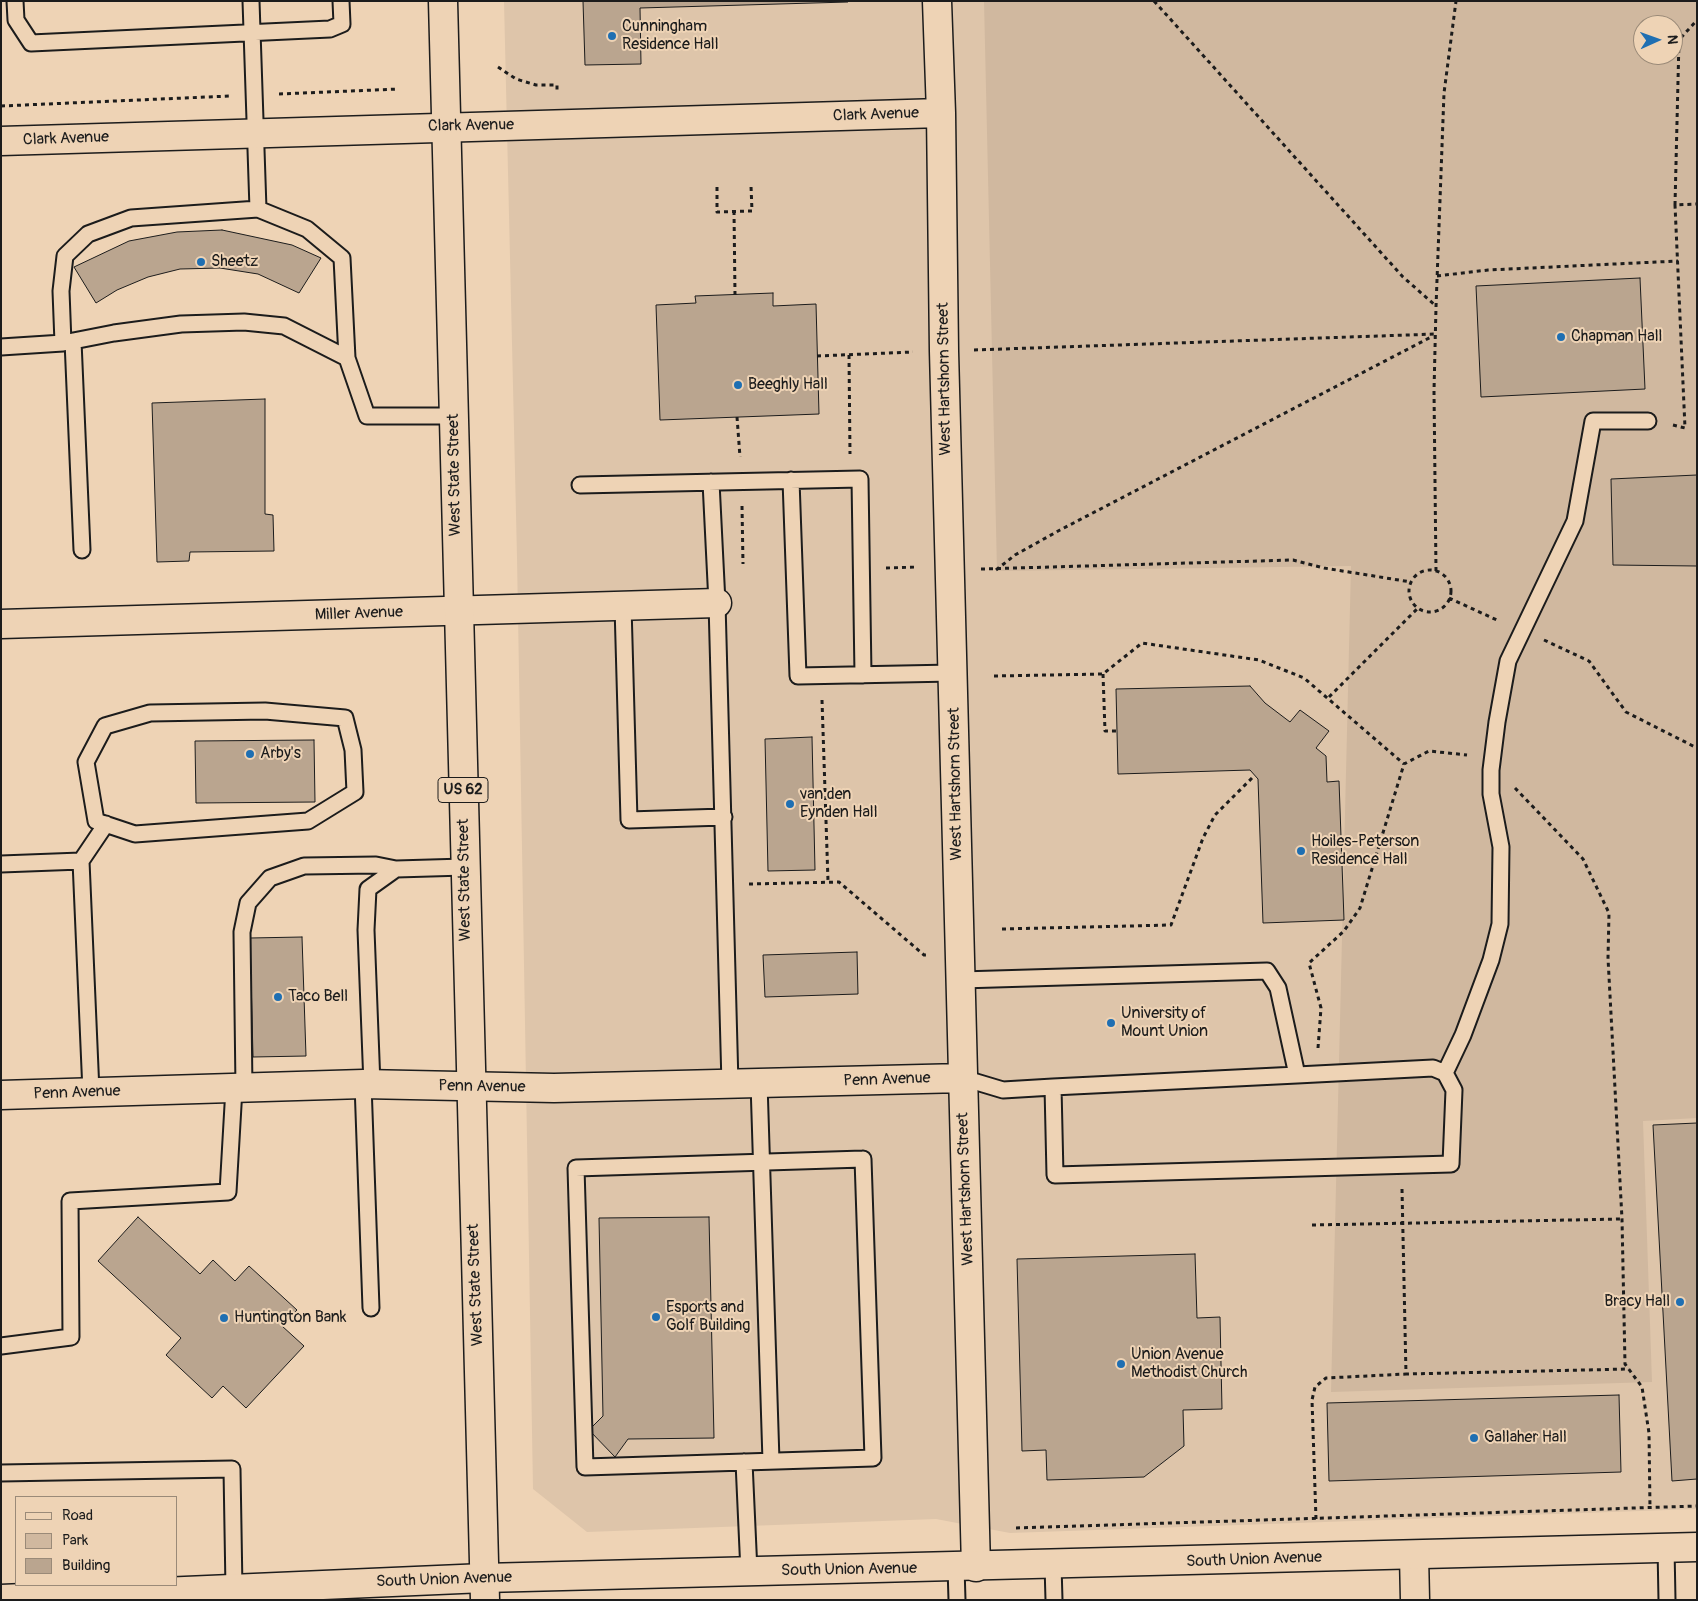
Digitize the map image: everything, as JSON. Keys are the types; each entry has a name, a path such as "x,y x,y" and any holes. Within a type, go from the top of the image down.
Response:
{"main road":[{"name":"West State Street","path":"443,1 484,1589"},
{"name":"West Hartshorn Street","path":"937,1 941,113 944,351 961,970 966,1567"},
{"name":"Clark Avenue","path":"1,141 446,126 941,113"},
{"name":"Miller Avenue","path":"1,624 717,603"},
{"name":"Penn Avenue","path":"1,1095 368,1085 554,1088 963,1078"},
{"name":"South Union Avenue","path":"1,1600 198,1595 234,1589 484,1589 749,1572 1697,1547"},
{"path":"1414,1555 1415,1600"}],"lane":[{"path":"15,1 16,20 31,43 252,31 330,29 342,24 341,1"},
{"path":"250,1 258,209"},
{"path":"82,550 68,342 61,291 65,256 88,234 131,218 258,209 307,229 342,258 346,358 367,416 453,416"},
{"path":"1,347 68,342 114,333 181,324 244,322 284,326 346,358"},
{"path":"1445,1073 1463,1035 1491,960 1500,924 1500,846 1491,794 1491,770 1508,661 1575,521 1593,421 1648,421"},
{"path":"580,485 860,479 863,675"},
{"path":"791,480 798,676 954,673"},
{"path":"711,482 724,818 730,1084"},
{"path":"623,606 629,820 724,818"},
{"path":"265,711 345,718 354,750 356,792 308,821 136,834 106,824 96,821 86,762 105,726 150,713 265,711"},
{"path":"91,1092 81,861 106,824"},
{"path":"1,864 81,861"},
{"path":"1,1346 71,1337 70,1201 228,1192 239,1088 242,932 248,903 270,878 304,866 376,864 396,869 465,866"},
{"path":"371,1308 366,930 368,889 396,869"},
{"path":"961,970 1267,971 1278,988 1297,1075"},
{"path":"963,1078 1003,1090 1053,1087 1433,1068 1445,1073 1454,1090 1450,1164 1054,1175 1053,1087"},
{"path":"759,1083 771,1461"},
{"path":"863,1159 873,1458 771,1461 585,1467 576,1168 863,1159"},
{"path":"744,1462 749,1572"},
{"path":"1,1473 232,1469 234,1589"},
{"path":"1666,1548 1667,1600"},
{"path":"1053,1565 1054,1600"},
{"path":"957,1600 966,1567"}],"path":[{"path":"1154,1 1384,256 1436,307"},
{"path":"1436,571 1434,391 1436,307 1444,93 1456,1"},
{"path":"1685,428 1676,205 1679,40 1697,20"},
{"path":"498,67 516,79 536,85 557,85 556,124"},
{"path":"1,106 398,89"},
{"path":"717,187 717,212 752,211 751,186"},
{"path":"1676,205 1697,204"},
{"path":"734,211 735,295"},
{"path":"1438,276 1488,270 1678,260"},
{"path":"817,356 1436,334"},
{"path":"996,570 1015,556 1060,530 1436,334"},
{"path":"849,355 850,429"},
{"path":"914,567 996,570 1293,560 1324,568 1411,582"},
{"path":"1426,570 1436,571 1449,582 1449,598 1444,606 1436,611 1427,612 1418,608 1411,601 1409,592 1411,582 1418,574 1426,570"},
{"path":"1449,598 1589,661 1626,712 1697,748"},
{"path":"1329,697 1418,608"},
{"path":"994,676 1103,674 1142,643 1259,660 1304,678 1329,697 1404,764"},
{"path":"1103,674 1105,732 1117,732"},
{"path":"821,676 828,882"},
{"path":"1317,1074 1321,1008 1309,963 1344,931 1360,908 1404,764 1429,751 1466,755 1491,770 1523,794 1583,858 1609,913 1608,958 1622,1219 1625,1364 1642,1387 1649,1433 1650,1508"},
{"path":"1002,930 1171,925 1202,838 1215,815 1254,776"},
{"path":"725,885 839,882 924,955 961,970"},
{"path":"1401,1166 1406,1374"},
{"path":"1312,1225 1622,1219"},
{"path":"1316,1519 1312,1400 1315,1387 1326,1378 1406,1374 1629,1369"},
{"path":"1016,1528 1697,1506"}],"shaded area":[{"name":"University of Mount Union","path":"504,1 1697,1 1697,1509 1010,1533 936,1519 587,1532 533,1489 517,557"}],"green space":[{"path":"984,1 1697,1 1697,1118 1643,1121 1652,1382 1331,1392 1351,566 997,571"}],"building":[{"name":"Cunningham Residence Hall","path":"583,1 848,2 640,8 641,64 585,65"},
{"name":"Sheetz","path":"222,230 292,245 321,258 299,293 258,274 220,268 180,269 148,277 117,290 96,303 74,267 129,241 177,232"},
{"name":"Chapman Hall","path":"1640,278 1645,389 1481,397 1476,286"},
{"name":"Beeghly Hall","path":"773,293 773,306 816,304 819,414 660,420 656,305 696,303 695,296"},
{"path":"265,399 265,514 273,515 274,551 190,552 189,561 157,562 152,403"},
{"path":"1697,475 1697,566 1613,565 1611,479"},
{"name":"Hoiles-Peterson Residence Hall","path":"1250,686 1265,703 1290,722 1300,710 1329,731 1316,748 1326,756 1327,782 1339,781 1344,920 1263,923 1258,779 1250,770 1118,774 1116,689"},
{"name":"van den Eynden Hall","path":"812,737 815,870 768,871 765,739"},
{"path":"314,740 315,802 196,803 195,741"},
{"name":"Taco Bell","path":"302,937 306,1056 253,1057 250,938"},
{"path":"857,952 858,994 765,997 763,955"},
{"name":"Bracy Hall","path":"1697,1123 1697,1479 1672,1481 1653,1125"},
{"name":"Huntington Bank","path":"138,1217 200,1274 213,1260 235,1281 249,1266 297,1310 282,1326 304,1346 246,1408 223,1386 212,1398 166,1355 181,1338 98,1261"},
{"name":"Esports and Golf Building","path":"709,1217 714,1438 628,1439 615,1457 589,1430 603,1416 599,1218"},
{"name":"Union Avenue Methodist Church","path":"1195,1254 1197,1318 1220,1317 1222,1409 1183,1410 1184,1446 1144,1477 1047,1480 1046,1450 1022,1451 1017,1259"},
{"name":"Gallaher Hall","path":"1619,1395 1621,1472 1329,1481 1327,1403"}],"place":[{"name":"Cunningham Residence Hall","path":"612,36"},
{"name":"Sheetz","path":"201,262"},
{"name":"Chapman Hall","path":"1561,337"},
{"name":"Beeghly Hall","path":"738,385"},
{"name":"Arby's","path":"250,754"},
{"name":"van den Eynden Hall","path":"790,804"},
{"name":"Hoiles-Peterson Residence Hall","path":"1301,851"},
{"name":"Taco Bell","path":"278,997"},
{"name":"University of Mount Union","path":"1111,1023"},
{"name":"Bracy Hall","path":"1680,1302"},
{"name":"Esports and Golf Building","path":"656,1317"},
{"name":"Huntington Bank","path":"224,1318"},
{"name":"Union Avenue Methodist Church","path":"1121,1364"},
{"name":"Gallaher Hall","path":"1474,1438"}]}
